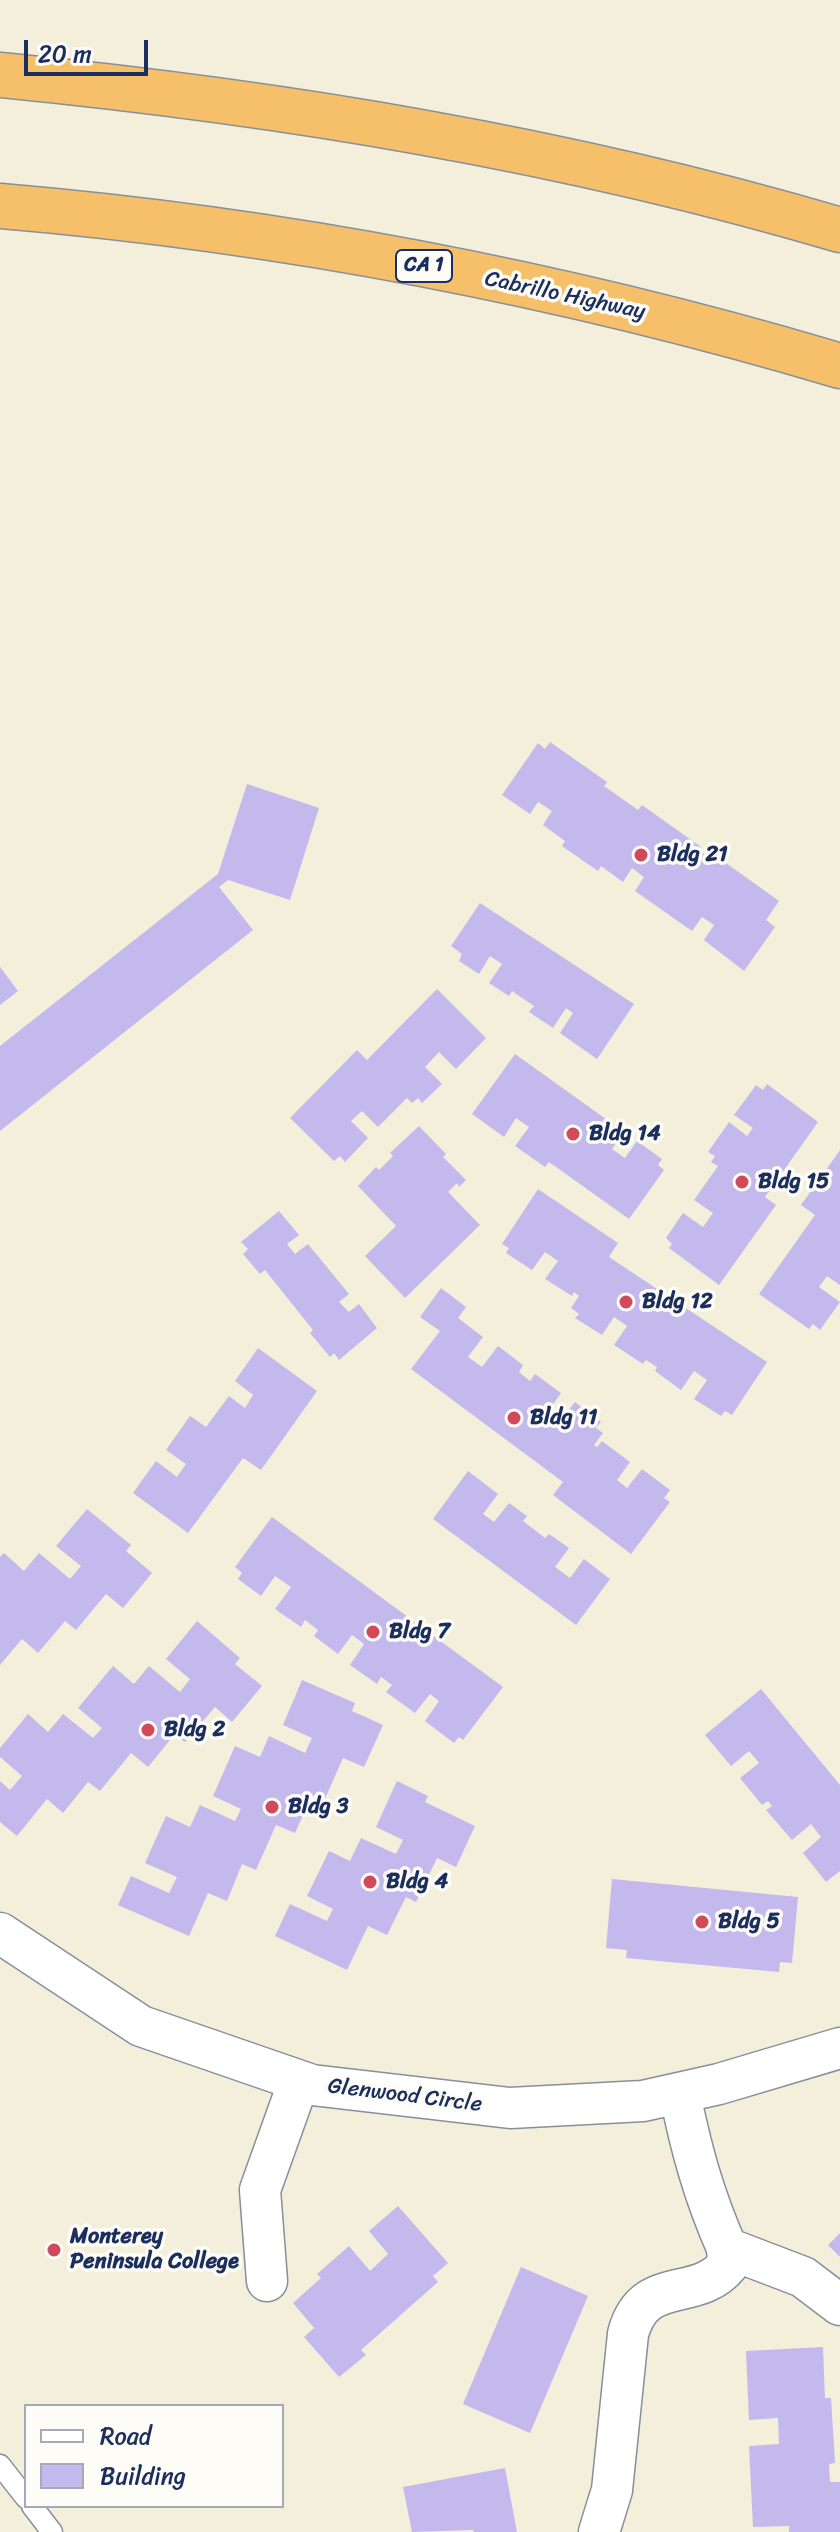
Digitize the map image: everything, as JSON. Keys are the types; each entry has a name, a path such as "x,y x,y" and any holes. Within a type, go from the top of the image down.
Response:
{"highway":[{"path":"0,75 217,99 443,135 665,183 840,230"},
{"name":"Cabrillo Highway","path":"0,206 275,240 452,271 674,320 840,366"}],"street":[{"name":"Glenwood Circle","path":"0,1933 141,2026 312,2085 510,2108 643,2101 680,2094 840,2048"},
{"path":"267,2281 260,2190 299,2081"},
{"path":"599,2532 612,2490 628,2334 633,2316 658,2295 671,2289 705,2284 720,2275 728,2265 727,2248 692,2155 680,2094"},
{"path":"727,2248 803,2277 840,2305"}],"lane":[{"path":"0,2465 24,2495"},
{"path":"34,2508 52,2532"}],"building":[{"name":"Bldg 21","path":"550,742 607,782 604,786 638,810 642,805 701,847 699,850 709,857 712,853 779,901 766,920 775,927 744,971 704,940 714,925 702,917 692,931 635,891 644,877 632,868 623,882 601,866 598,871 562,846 565,841 543,825 552,811 538,802 530,814 502,795 538,743 545,749"},
{"path":"247,784 319,808 290,900 228,880 219,887 253,930 0,1131 0,1046 218,874"},
{"path":"480,903 634,1004 597,1059 560,1033 573,1013 566,1008 553,1028 529,1012 534,1006 512,991 509,996 489,983 502,964 490,956 479,974 459,961 462,954 451,946"},
{"path":"0,967 18,991 0,1005"},
{"path":"437,989 486,1038 456,1069 439,1052 425,1067 442,1084 422,1103 418,1098 412,1103 407,1098 378,1127 362,1111 351,1121 368,1138 345,1162 340,1156 334,1161 290,1118 357,1050 367,1060"},
{"name":"Bldg 14","path":"515,1054 624,1132 612,1149 625,1158 637,1141 662,1159 658,1165 664,1170 629,1219 549,1162 545,1167 515,1146 529,1127 516,1118 504,1137 472,1114"},
{"name":"Bldg 15","path":"767,1084 818,1122 765,1197 776,1205 719,1285 669,1248 672,1244 666,1238 683,1213 703,1227 713,1213 694,1200 718,1166 711,1162 715,1156 708,1152 729,1122 747,1136 753,1128 734,1115 756,1085 763,1090"},
{"path":"419,1126 466,1180 459,1187 457,1183 448,1192 480,1225 405,1298 365,1256 396,1226 358,1186 376,1167 379,1170 393,1156 390,1153"},
{"path":"840,1150 840,1285 827,1276 819,1287 840,1302 820,1330 813,1324 809,1329 759,1294 815,1215 801,1205"},
{"name":"Bldg 12","path":"538,1189 618,1243 609,1257 767,1362 732,1415 725,1411 721,1416 694,1399 707,1380 694,1371 681,1390 655,1371 657,1367 646,1360 643,1364 614,1345 627,1326 614,1317 602,1335 575,1318 579,1314 571,1308 579,1296 574,1292 572,1296 545,1279 558,1261 545,1252 532,1270 506,1253 509,1248 502,1244"},
{"path":"279,1211 299,1235 287,1244 295,1254 308,1244 349,1294 339,1302 349,1312 359,1304 377,1328 339,1360 334,1353 330,1357 310,1333 313,1330 265,1270 260,1274 243,1254 248,1249 241,1242"},
{"name":"Bldg 11","path":"441,1288 466,1307 458,1318 483,1337 468,1357 482,1367 498,1346 523,1365 519,1372 530,1381 535,1374 561,1393 546,1414 559,1423 575,1402 601,1422 596,1428 603,1433 594,1445 597,1447 602,1441 630,1462 617,1480 627,1488 642,1469 670,1490 664,1498 670,1502 631,1554 553,1495 563,1482 411,1369 440,1331 420,1317"},
{"path":"258,1348 317,1391 261,1470 243,1458 188,1533 133,1493 156,1461 177,1477 186,1464 166,1450 190,1416 206,1427 229,1396 245,1408 253,1395 235,1381"},
{"path":"468,1471 498,1494 483,1514 494,1522 509,1503 527,1516 523,1521 545,1538 549,1534 569,1548 555,1567 570,1578 584,1559 610,1579 576,1625 433,1519"},
{"path":"87,1509 131,1545 126,1551 152,1573 123,1608 106,1594 76,1630 65,1621 38,1653 22,1639 0,1665 0,1557 4,1553 24,1571 39,1553 70,1579 81,1566 56,1546"},
{"name":"Bldg 7","path":"272,1517 503,1687 463,1740 459,1737 454,1743 425,1721 439,1701 430,1694 415,1713 386,1692 392,1685 381,1677 377,1684 350,1665 364,1644 352,1635 338,1654 314,1636 318,1630 305,1620 301,1627 275,1609 291,1587 275,1576 261,1596 238,1579 242,1573 235,1567"},
{"name":"Bldg 2","path":"197,1621 240,1658 235,1664 262,1686 232,1722 215,1707 185,1742 174,1735 148,1767 131,1753 100,1791 88,1782 63,1813 47,1799 17,1836 0,1822 0,1781 10,1790 22,1776 0,1757 0,1748 28,1714 48,1732 63,1714 93,1738 102,1728 78,1708 113,1666 134,1684 149,1666 180,1692 190,1679 166,1659"},
{"name":"Bldg 3","path":"302,1680 355,1703 352,1711 383,1725 364,1767 343,1758 324,1801 312,1795 295,1833 276,1825 256,1870 242,1864 227,1901 208,1893 189,1936 118,1905 131,1876 169,1893 177,1877 145,1863 166,1816 190,1827 200,1805 235,1821 241,1809 213,1796 235,1746 260,1757 269,1736 305,1753 312,1738 283,1725"},
{"path":"761,1689 840,1785 840,1871 826,1882 803,1853 821,1837 811,1824 792,1840 766,1810 772,1806 768,1801 762,1805 740,1778 759,1763 749,1751 731,1766 705,1735"},
{"name":"Bldg 4","path":"397,1781 428,1796 425,1802 475,1826 456,1867 437,1858 416,1902 406,1897 387,1935 368,1926 347,1970 275,1936 290,1904 327,1921 333,1909 307,1896 329,1851 350,1861 361,1838 396,1854 403,1840 376,1827"},
{"name":"Bldg 5","path":"612,1879 798,1897 792,1963 780,1962 779,1972 626,1958 627,1950 606,1948"},
{"path":"398,2206 448,2263 433,2276 438,2282 361,2350 366,2355 339,2377 304,2337 314,2328 293,2303 321,2278 317,2274 349,2246 370,2271 388,2254 369,2231"},
{"path":"840,2233 840,2257 828,2245"},
{"path":"521,2267 588,2296 530,2433 463,2404"},
{"path":"823,2347 825,2398 831,2398 835,2463 829,2464 830,2482 840,2482 840,2532 789,2532 789,2526 753,2527 749,2446 779,2444 778,2418 749,2420 746,2351"},
{"path":"505,2468 517,2532 412,2532 403,2487"}],"place":[{"name":"Bldg 21","path":"641,855"},
{"name":"Bldg 14","path":"573,1134"},
{"name":"Bldg 15","path":"742,1182"},
{"name":"Bldg 12","path":"626,1302"},
{"name":"Bldg 11","path":"514,1418"},
{"name":"Bldg 7","path":"373,1632"},
{"name":"Bldg 2","path":"148,1730"},
{"name":"Bldg 3","path":"272,1807"},
{"name":"Bldg 4","path":"370,1882"},
{"name":"Bldg 5","path":"702,1922"},
{"name":"Monterey Peninsula College","path":"54,2250"}]}
